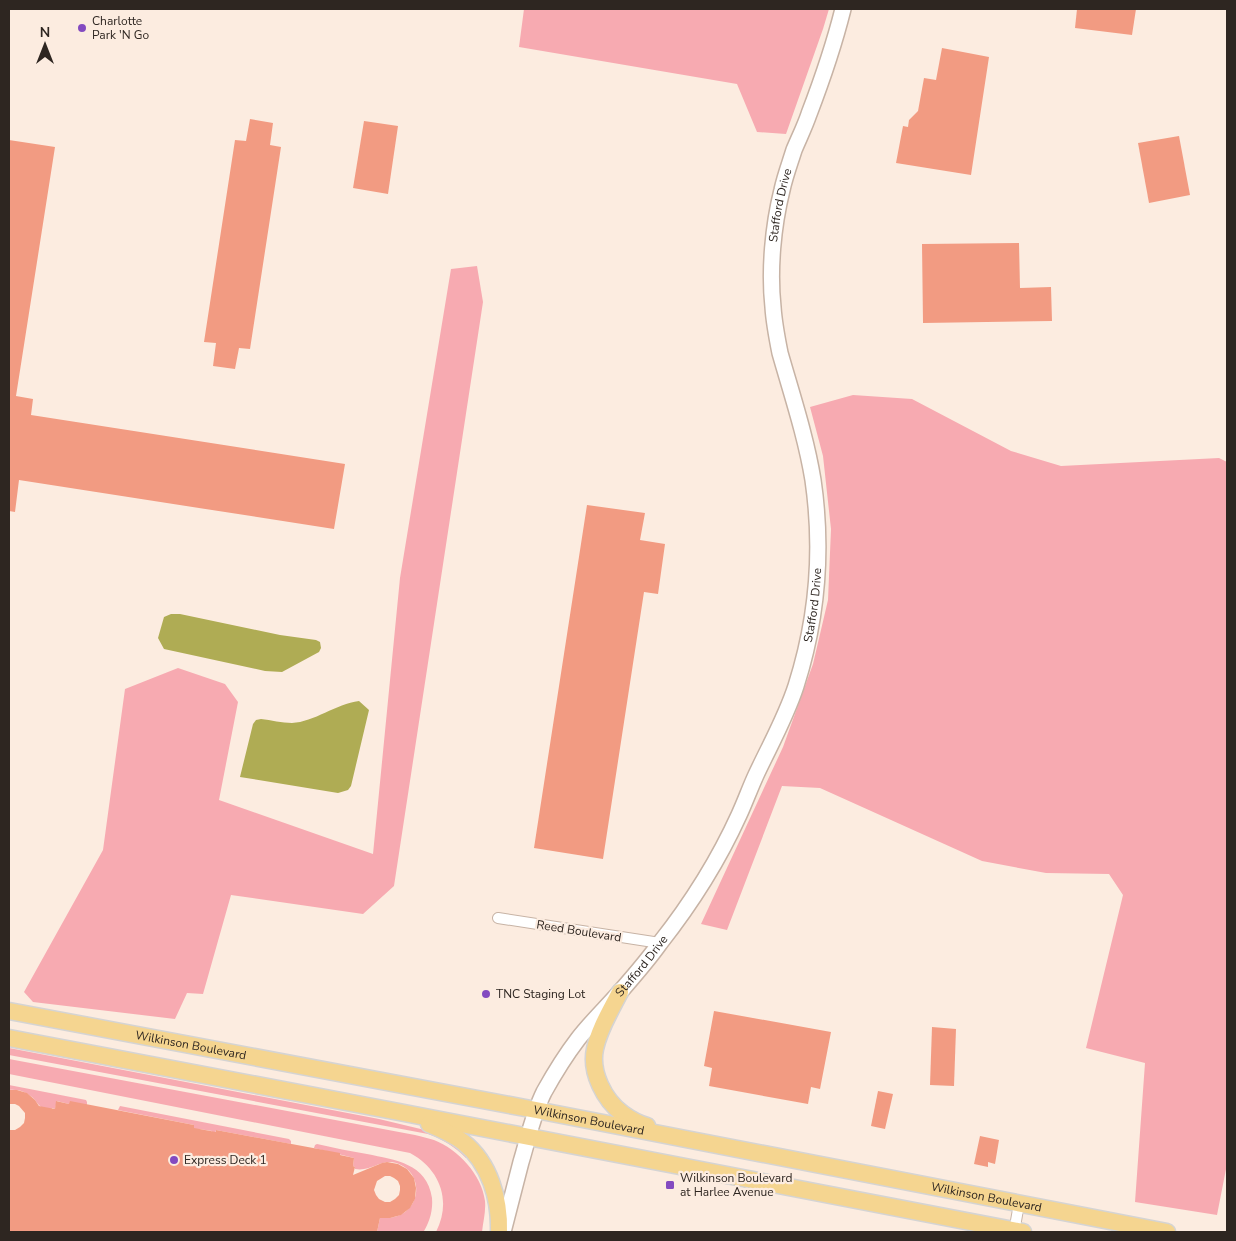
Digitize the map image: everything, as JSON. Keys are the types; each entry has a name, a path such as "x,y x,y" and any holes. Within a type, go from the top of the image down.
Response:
{"main road":[{"path":"620,992 602,1028 594,1050 594,1067 599,1083 610,1101 622,1114 640,1124 682,1139"},
{"name":"Wilkinson Boulevard","path":"9,1010 1167,1232"},
{"path":"62,1048 66,1022"},
{"path":"9,1038 1017,1232"},
{"path":"399,1112 446,1131 463,1142 474,1153 485,1168 491,1182 496,1199 499,1232"}],"street":[{"name":"Stafford Drive","path":"503,1232 528,1137 536,1110 544,1093 578,1040 660,944 707,876 739,816 756,775 777,734 796,686 811,628 816,591 818,559 816,509 804,438 780,353 773,306 774,230 786,174 826,67 843,9"},
{"name":"Reed Boulevard","path":"498,918 660,944"},
{"path":"1017,1232 1019,1204"}],"shaded area":[{"path":"524,9 829,9 786,134 757,132 737,84 519,47"},
{"path":"477,266 483,302 394,886 363,914 231,895 203,994 187,993 175,1019 33,1002 24,992 103,850 125,689 178,668 225,684 238,702 219,800 373,854 400,578 451,269"},
{"path":"853,395 912,399 1011,451 1061,466 1219,458 1227,462 1227,1164 1217,1215 1135,1202 1145,1063 1086,1048 1123,895 1109,874 1046,873 982,861 820,788 782,786 727,930 701,924 783,747 813,664 828,600 831,529 823,456 810,407"},
{"path":"171,614 180,614 280,635 316,640 320,642 321,648 319,652 282,672 265,671 164,649 158,638 164,617"},
{"path":"359,701 369,710 351,786 348,790 338,793 240,777 253,724 256,720 288,723 300,722"},
{"path":"9,1048 379,1119 435,1132 466,1153 466,1158 458,1150 439,1138 428,1134 9,1055"},
{"path":"9,1059 434,1140 460,1156 479,1182 485,1201 482,1232 436,1232 443,1209 440,1187 436,1177 429,1168 410,1153 9,1074"},
{"path":"9,1085 86,1100 87,1105 57,1101 55,1109 52,1108 51,1111 41,1107 26,1093 9,1090"},
{"path":"120,1106 289,1139 291,1144 216,1130 214,1140 212,1131 199,1129 198,1136 193,1135 194,1125 118,1110"},
{"path":"317,1144 388,1158 417,1170 429,1186 432,1198 431,1215 424,1231 377,1232 380,1218 402,1214 413,1203 416,1196 415,1181 412,1174 406,1168 393,1162 387,1162 367,1168 355,1169 353,1166 354,1158 314,1148"}],"building":[{"path":"1077,9 1136,9 1132,35 1075,28"},
{"path":"942,48 989,57 971,175 896,163 903,126 908,127 909,120 918,111 924,78 936,80"},
{"path":"250,119 273,123 270,145 281,147 250,349 239,348 235,369 213,366 216,343 204,342 235,140 246,141"},
{"path":"364,121 398,126 388,194 353,188"},
{"path":"1179,136 1190,195 1149,203 1138,143"},
{"path":"9,140 55,147 16,396 33,399 31,415 345,464 334,529 19,480 15,512 9,511"},
{"path":"1019,243 1020,288 1051,287 1052,321 923,323 922,244"},
{"path":"587,505 645,513 640,540 665,544 658,594 644,592 603,859 534,848"},
{"path":"714,1011 831,1032 820,1089 811,1087 808,1104 709,1086 712,1068 704,1066"},
{"path":"932,1027 956,1029 954,1086 930,1085"},
{"name":"Express Deck 1","path":"9,1090 17,1090 27,1093 39,1106 55,1109 56,1101 69,1104 70,1101 194,1125 194,1128 216,1132 216,1130 340,1153 340,1155 354,1158 353,1166 355,1167 353,1175 382,1163 398,1164 407,1169 414,1178 416,1188 415,1199 410,1208 401,1215 380,1218 377,1232 9,1232 9,1130 15,1130 24,1123 25,1113 19,1106 9,1104","holes":["385,1176 390,1176 398,1181 400,1190 399,1195 395,1199 385,1202 379,1199 374,1190 377,1181"]},
{"path":"878,1091 893,1094 885,1129 871,1126"},
{"path":"980,1136 999,1140 995,1164 988,1162 988,1167 974,1164"}],"place":[{"name":"Charlotte Park 'N Go","path":"82,28"},
{"name":"TNC Staging Lot","path":"486,994"},
{"name":"Express Deck 1","path":"174,1160"},
{"name":"Wilkinson Boulevard at Harlee Avenue","path":"670,1185"}]}
